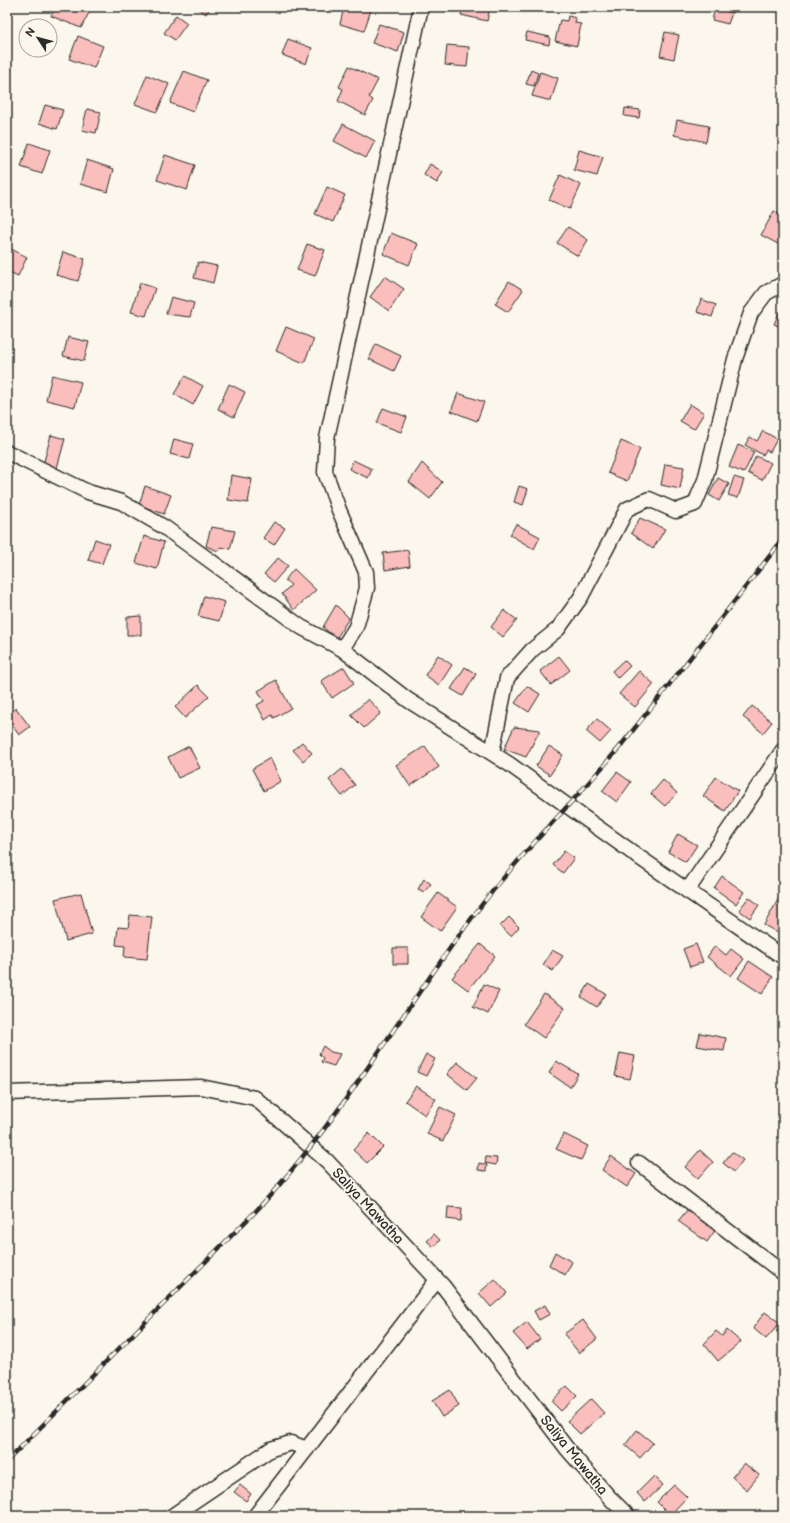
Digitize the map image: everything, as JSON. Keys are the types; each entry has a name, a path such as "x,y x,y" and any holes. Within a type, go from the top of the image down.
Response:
{"street":[{"path":"342,649 356,627 367,588 366,572 338,510 325,472 327,438 421,7"},
{"path":"492,753 507,678 532,650 558,629 581,597 627,509 649,500 676,511 695,504 705,480 735,359 751,314 766,293 781,285 783,286"},
{"path":"7,452 88,492 120,502 164,527 301,627 342,649 408,700 492,753 568,805 687,891 783,957"},
{"path":"687,891 783,750"},
{"name":"Saliya Mawatha","path":"7,1093 201,1087 255,1098 327,1161 437,1280 568,1450 610,1498 628,1516"},
{"path":"639,1163 783,1273"},
{"path":"255,1516 437,1280"},
{"path":"172,1516 271,1449 291,1443 307,1449"}],"building":[{"path":"55,7 87,7 91,9 81,28 51,16"},
{"path":"196,7 211,7 206,14"},
{"path":"344,7 372,7 364,31 340,24"},
{"path":"463,7 490,7 487,21 461,15"},
{"path":"715,8 732,13 728,24 712,20"},
{"path":"176,15 187,23 175,40 164,33"},
{"path":"568,16 576,18 575,23 581,24 577,46 555,41 560,20 567,21"},
{"path":"379,24 404,32 398,52 372,43"},
{"path":"527,32 550,37 549,45 525,40"},
{"path":"665,32 679,35 674,59 660,56"},
{"path":"78,36 103,46 94,68 69,59"},
{"path":"288,39 312,48 306,64 282,55"},
{"path":"447,45 469,47 467,67 445,65"},
{"path":"349,66 378,80 369,97 373,100 365,115 338,101 343,89 339,87"},
{"path":"531,70 538,73 534,86 526,84"},
{"path":"184,71 207,80 193,112 170,103"},
{"path":"540,72 558,78 551,101 532,96"},
{"path":"147,75 169,84 157,112 135,104"},
{"path":"7,83 10,83 10,112 7,112"},
{"path":"45,105 63,110 57,129 39,123"},
{"path":"625,108 640,110 639,118 624,116"},
{"path":"87,109 101,112 96,133 82,130"},
{"path":"677,120 709,126 706,142 674,135"},
{"path":"343,124 375,141 366,158 334,141"},
{"path":"29,143 50,150 42,174 21,167"},
{"path":"579,150 603,157 597,176 574,170"},
{"path":"165,155 195,165 187,190 157,180"},
{"path":"87,160 114,169 108,192 80,184"},
{"path":"430,164 443,172 437,183 424,175"},
{"path":"560,175 581,185 570,209 549,200"},
{"path":"327,187 345,195 333,222 315,214"},
{"path":"774,211 783,216 783,235 778,244 761,235"},
{"path":"568,227 588,240 578,256 557,243"},
{"path":"391,233 418,244 409,265 383,254"},
{"path":"307,244 325,250 315,276 297,270"},
{"path":"7,247 27,257 18,276 7,271"},
{"path":"63,252 85,259 78,281 56,275"},
{"path":"198,262 217,266 213,283 194,278"},
{"path":"385,276 404,289 389,311 370,297"},
{"path":"509,281 523,290 508,312 495,304"},
{"path":"140,283 155,288 146,316 131,312"},
{"path":"171,297 194,303 190,317 166,314"},
{"path":"701,299 716,305 712,317 697,312"},
{"path":"780,311 783,313 783,328 774,324"},
{"path":"286,327 314,339 304,363 276,351"},
{"path":"68,337 89,342 84,361 63,356"},
{"path":"376,344 401,356 394,371 369,359"},
{"path":"52,375 81,382 75,407 46,400"},
{"path":"185,376 203,386 193,405 174,394"},
{"path":"229,384 245,392 234,417 218,409"},
{"path":"458,393 484,402 477,421 451,411"},
{"path":"690,404 704,413 694,429 680,421"},
{"path":"383,408 407,417 401,432 377,423"},
{"path":"763,431 777,439 770,452 766,450 763,455 745,445 750,437 757,441"},
{"path":"51,435 65,439 57,468 43,465"},
{"path":"174,439 193,444 189,459 170,454"},
{"path":"621,441 640,449 627,481 608,473"},
{"path":"738,445 754,452 744,473 729,467"},
{"path":"756,456 771,463 762,480 748,473"},
{"path":"353,460 372,469 368,478 349,469"},
{"path":"422,463 442,482 430,499 409,482"},
{"path":"665,464 684,467 680,489 661,485"},
{"path":"231,475 252,479 248,503 228,500"},
{"path":"734,477 744,480 738,498 728,495"},
{"path":"718,478 729,484 719,501 709,495"},
{"path":"145,486 171,495 164,514 139,505"},
{"path":"519,486 528,489 523,505 514,502"},
{"path":"640,518 665,529 653,549 631,533"},
{"path":"274,522 285,528 274,545 263,538"},
{"path":"516,524 540,537 534,549 510,535"},
{"path":"211,527 235,531 230,549 221,547 218,551 206,546"},
{"path":"144,536 164,542 157,569 136,563"},
{"path":"95,539 109,544 102,564 88,560"},
{"path":"408,550 410,566 385,570 383,553"},
{"path":"278,558 288,566 274,582 264,574"},
{"path":"294,569 316,590 294,610 282,594 291,585 285,580"},
{"path":"204,596 225,602 219,621 198,616"},
{"path":"336,605 349,618 336,639 323,627"},
{"path":"504,610 517,620 503,637 491,627"},
{"path":"141,616 141,635 127,635 127,617"},
{"path":"438,655 452,665 439,685 425,675"},
{"path":"559,656 570,670 551,685 540,671"},
{"path":"624,660 630,666 618,678 612,671"},
{"path":"344,667 354,683 332,698 321,681"},
{"path":"465,667 476,674 463,696 451,689"},
{"path":"639,671 654,684 635,707 619,694"},
{"path":"276,680 291,708 274,718 272,715 265,720 257,705 264,701 258,691"},
{"path":"198,685 209,696 185,718 175,707"},
{"path":"527,686 540,694 529,712 515,703"},
{"path":"368,699 381,713 364,728 351,715"},
{"path":"752,706 772,722 763,733 743,717"},
{"path":"16,708 30,727 19,735 7,718 7,715"},
{"path":"597,719 611,731 600,743 586,731"},
{"path":"514,727 540,730 526,757 504,749"},
{"path":"302,742 312,753 303,761 293,750"},
{"path":"189,746 200,768 178,778 168,757"},
{"path":"425,746 439,767 410,786 396,765"},
{"path":"549,746 563,755 550,775 536,766"},
{"path":"270,758 281,781 264,791 252,769"},
{"path":"342,769 355,785 342,796 329,780"},
{"path":"617,772 631,782 617,802 602,791"},
{"path":"716,777 738,791 725,811 703,796"},
{"path":"663,780 677,793 665,806 651,794"},
{"path":"678,834 697,845 686,862 668,852"},
{"path":"564,851 574,858 563,873 553,865"},
{"path":"722,876 744,892 736,904 714,888"},
{"path":"424,879 431,884 424,892 418,889"},
{"path":"81,893 92,934 66,941 55,899"},
{"path":"438,893 457,907 440,931 421,917"},
{"path":"780,896 783,898 783,936 764,925"},
{"path":"749,897 759,905 750,918 739,910"},
{"path":"130,915 152,917 147,959 124,957 125,946 116,945 118,927 128,928"},
{"path":"509,917 519,927 511,936 500,926"},
{"path":"480,944 495,956 468,990 452,978"},
{"path":"696,944 703,962 690,967 683,949"},
{"path":"715,946 726,955 731,949 744,959 731,976 707,957"},
{"path":"393,948 408,948 408,964 393,964"},
{"path":"552,950 563,956 553,971 543,965"},
{"path":"749,961 773,977 762,994 738,978"},
{"path":"484,984 499,991 488,1014 473,1007"},
{"path":"589,984 606,994 597,1007 581,997"},
{"path":"544,994 565,1008 544,1038 524,1024"},
{"path":"700,1033 726,1038 724,1051 697,1046"},
{"path":"323,1046 331,1052 340,1054 334,1066 321,1062 323,1058 319,1054"},
{"path":"620,1053 635,1056 630,1079 615,1076"},
{"path":"426,1054 435,1059 426,1076 417,1072"},
{"path":"556,1061 578,1074 570,1087 549,1073"},
{"path":"457,1062 477,1078 467,1090 447,1074"},
{"path":"416,1086 436,1099 425,1115 405,1101"},
{"path":"440,1107 456,1115 443,1141 427,1134"},
{"path":"369,1133 383,1147 367,1163 353,1150"},
{"path":"564,1134 588,1146 581,1160 556,1149"},
{"path":"700,1150 713,1162 698,1179 685,1167"},
{"path":"732,1152 743,1160 734,1172 723,1163"},
{"path":"611,1156 636,1174 627,1187 602,1170"},
{"path":"486,1157 497,1158 496,1165 485,1163"},
{"path":"479,1163 487,1165 486,1171 478,1170"},
{"path":"448,1207 462,1208 461,1221 447,1219"},
{"path":"688,1209 716,1229 707,1242 678,1221"},
{"path":"434,1234 440,1240 434,1247 427,1241"},
{"path":"555,1252 572,1262 565,1275 549,1265"},
{"path":"495,1279 507,1293 491,1307 479,1293"},
{"path":"545,1305 550,1314 539,1320 534,1311"},
{"path":"765,1312 780,1323 766,1339 753,1328"},
{"path":"583,1320 597,1339 579,1353 564,1334"},
{"path":"527,1322 540,1339 527,1349 513,1333"},
{"path":"783,1322 783,1337 776,1331"},
{"path":"727,1330 741,1342 718,1361 704,1344 716,1331 722,1336"},
{"path":"567,1386 577,1396 561,1411 551,1401"},
{"path":"450,1390 459,1406 442,1417 432,1401"},
{"path":"591,1399 604,1413 580,1434 567,1421"},
{"path":"637,1430 653,1443 640,1458 625,1445"},
{"path":"744,1463 759,1475 747,1490 732,1477"},
{"path":"654,1476 663,1485 645,1502 637,1493"},
{"path":"240,1485 251,1494 246,1501 234,1492"},
{"path":"674,1485 687,1497 670,1515 657,1502"}],"railway":[{"path":"7,1461 254,1213 285,1178 341,1105 447,953 491,893 618,749 783,539"}]}
